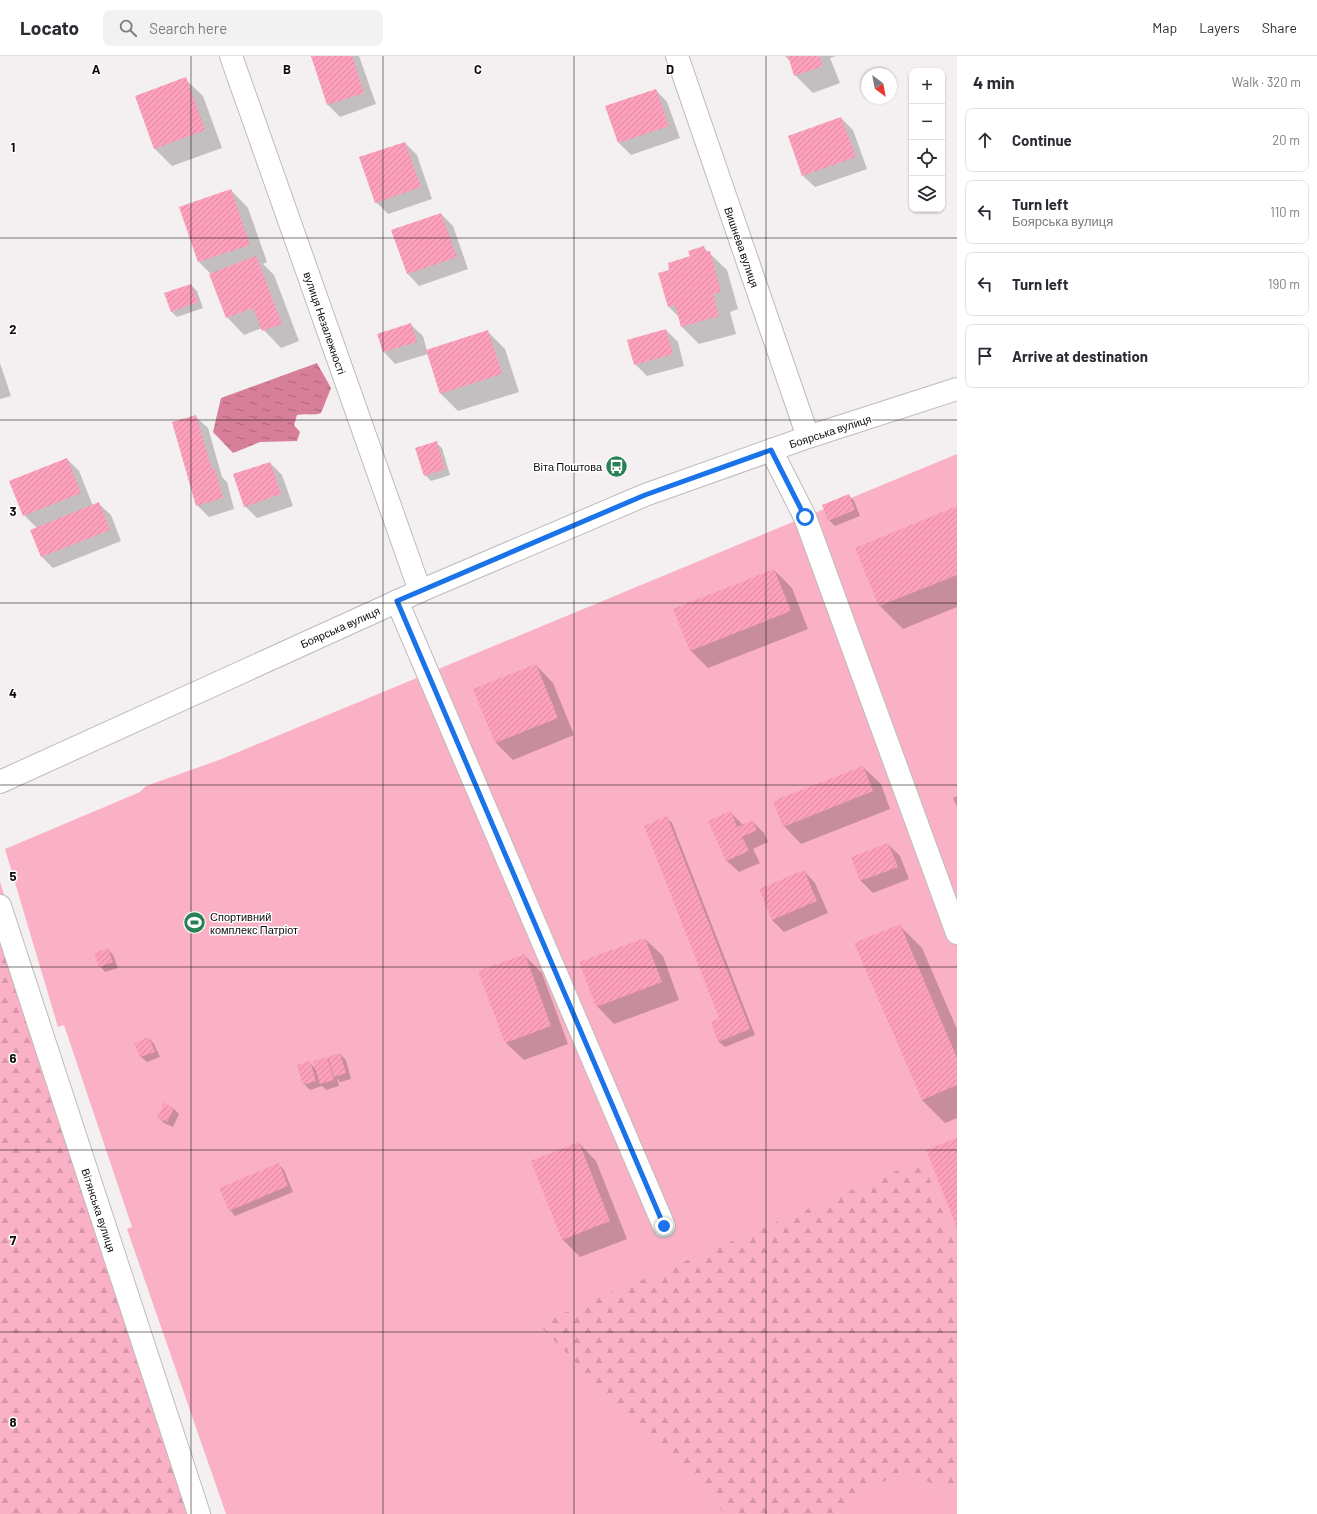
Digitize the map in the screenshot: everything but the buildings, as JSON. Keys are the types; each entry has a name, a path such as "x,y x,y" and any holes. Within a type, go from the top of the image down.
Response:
{"street":[{"name":"вулиця Незалежності","path":"231,56 420,591"},
{"name":"Вишнева вулиця","path":"677,56 808,437"},
{"name":"Боярська вулиця","path":"0,782 397,601 645,495 808,437 957,389"},
{"path":"771,450 805,517 957,933"},
{"path":"397,601 664,1226"},
{"name":"Вітянська вулиця","path":"0,906 199,1514"}],"green space":[{"path":"957,454 957,1514 226,1514 127,1229 132,1227 64,1025 58,1027 5,849 140,792 146,786 219,760"},
{"path":"0,882 205,1514 0,1514"},
{"path":"922,1160 957,1248 957,1497 904,1469 831,1514 725,1514 538,1324"}],"water":[{"path":"317,363 331,388 321,413 297,415 294,425 300,432 297,441 260,442 233,453 213,432 221,398"}],"place":[{"name":"Віта Поштова","path":"617,466"},
{"name":"Спортивний комплекс Патріот","path":"194,922"}],"route":[{"path":"664,1226 397,601 645,495 771,450 805,517"}]}
